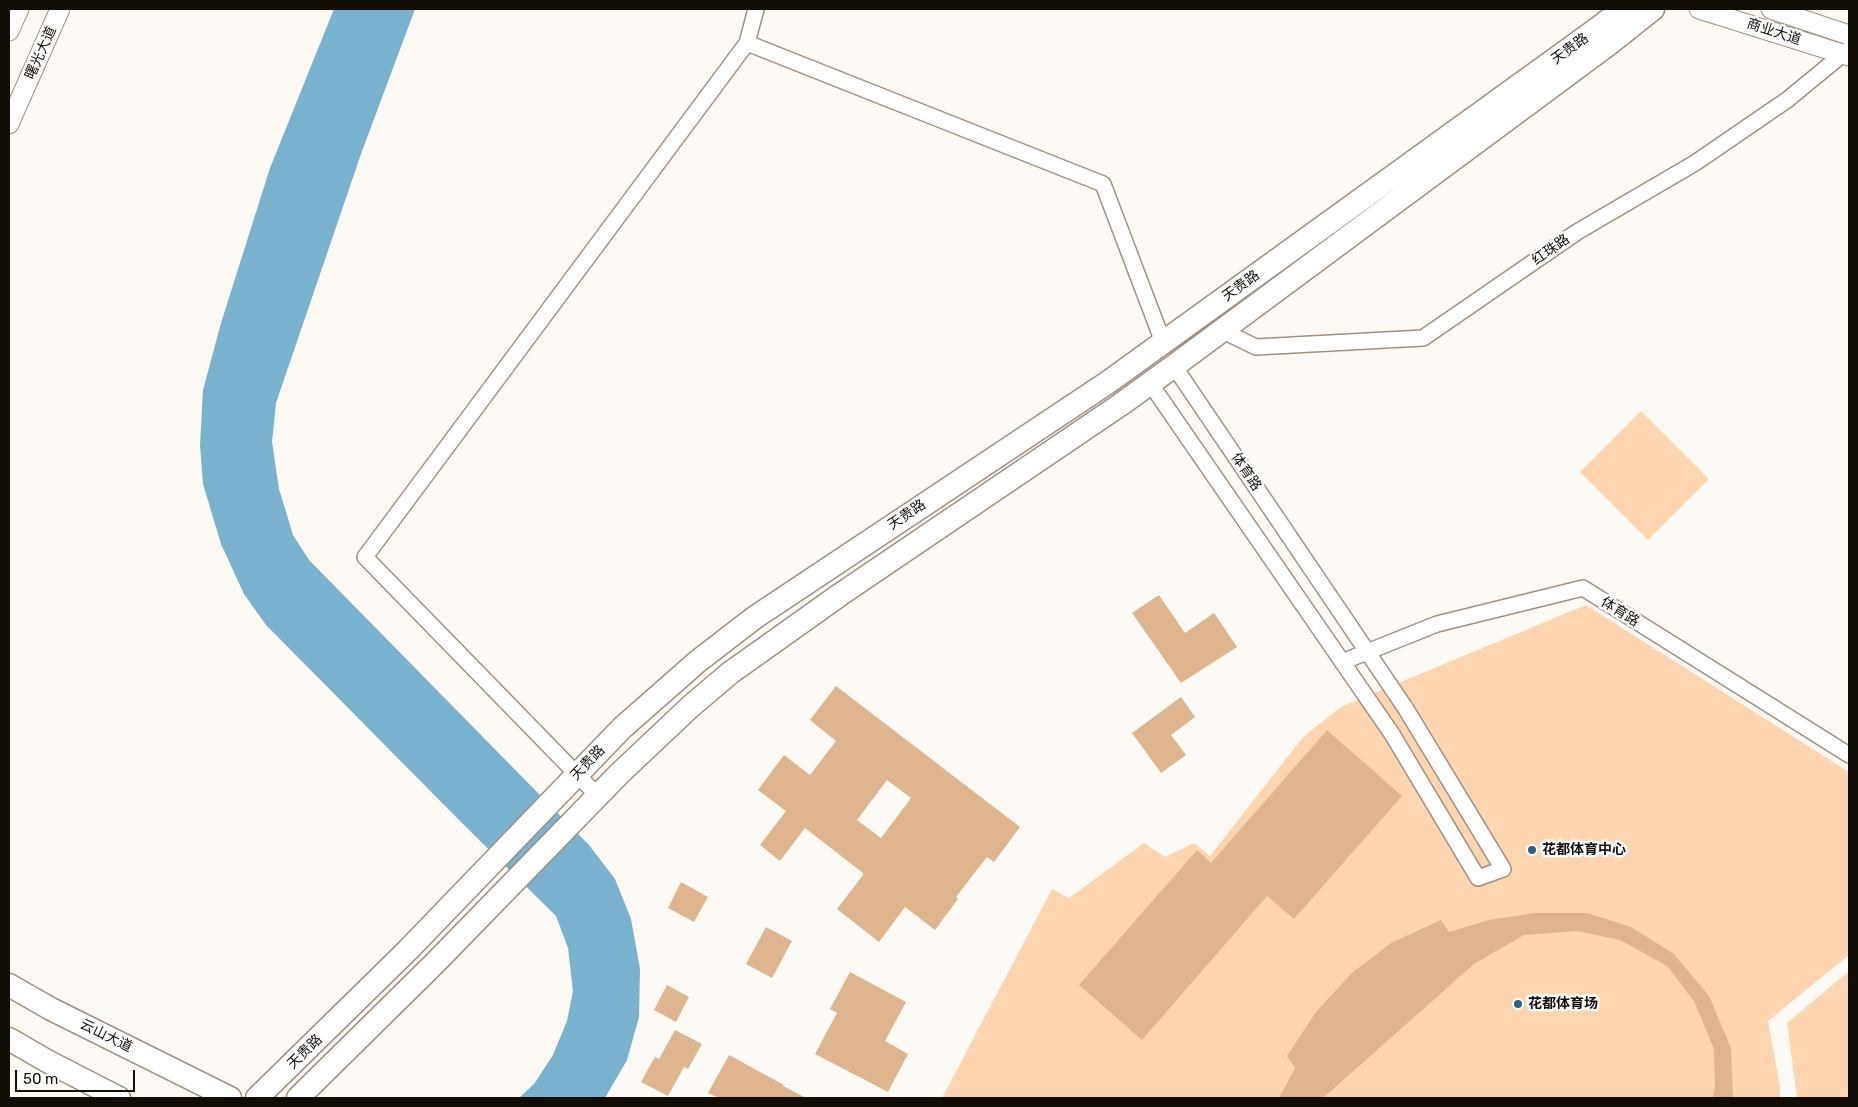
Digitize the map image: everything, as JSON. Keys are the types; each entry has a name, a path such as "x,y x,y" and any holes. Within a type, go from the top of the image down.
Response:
{"main road":[{"name":"天贵路","path":"257,1098 408,950 622,728 668,686 754,618 1107,383 1601,19 1623,9"},
{"name":"天贵路","path":"298,1098 436,963 513,882 657,737 730,673 777,638 930,532 1120,405 1223,331 1601,50 1653,9"},
{"name":"云山大道","path":"9,985 51,1009 230,1098"},
{"path":"9,1039 47,1062 119,1098"}],"street":[{"path":"9,31 19,9"},
{"name":"曙光大道","path":"9,124 60,9"},
{"path":"598,796 365,557 746,43 756,9"},
{"name":"商业大道","path":"1700,9 1847,53"},
{"name":"商业大道","path":"1771,9 1849,35"},
{"path":"746,43 1103,184 1163,342"},
{"name":"红珠路","path":"1223,331 1256,347 1423,338 1578,232 1695,163 1787,100 1847,53"},
{"name":"体育路","path":"1150,383 1392,734 1478,878 1503,869 1406,709 1174,366"},
{"name":"体育路","path":"1342,662 1438,624 1583,588 1849,755"}],"shaded area":[{"path":"1641,411 1709,479 1648,540 1580,472"},
{"name":"花都体育中心","path":"1586,605 1849,772 1849,955 1768,1021 1780,1086 1780,1098 942,1098 1052,889 1069,898 1144,843 1165,857 1194,843 1210,856 1304,736 1341,707"},
{"path":"1849,971 1849,1098 1797,1098 1787,1023"}],"water":[{"path":"334,9 415,9 361,154 276,403 272,442 279,489 293,535 309,560 589,845 615,879 631,919 640,969 639,1017 627,1060 605,1098 519,1098 534,1084 553,1055 567,1021 573,991 568,948 556,916 266,625 244,594 221,544 203,484 200,445 203,390 221,323 270,168"}],"building":[{"path":"1159,595 1185,633 1214,613 1237,647 1181,683 1132,613"},
{"path":"836,686 1020,827 994,862 987,857 956,897 958,899 935,930 905,907 879,942 837,909 863,873 805,828 780,861 760,845 786,811 758,790 784,755 810,775 836,741 810,720","holes":["887,780 911,798 881,838 857,820"]},
{"path":"1181,697 1195,717 1171,735 1186,755 1161,773 1132,733"},
{"path":"1327,730 1402,796 1294,919 1267,896 1142,1040 1079,985 1197,850 1211,863"},
{"path":"681,882 708,897 694,922 668,908"},
{"path":"1535,913 1587,913 1631,927 1674,954 1709,996 1731,1048 1733,1098 1713,1098 1715,1086 1714,1049 1694,1001 1667,966 1620,940 1577,931 1524,935 1474,964 1323,1098 1279,1098 1295,1068 1287,1056 1316,1012 1352,973 1391,943 1441,920 1449,932 1489,920"},
{"path":"766,927 792,941 772,978 746,964"},
{"path":"850,972 906,1002 885,1041 908,1054 888,1092 815,1054 837,1013 830,1009"},
{"path":"667,985 689,997 676,1022 654,1010"},
{"path":"675,1030 702,1044 688,1069 684,1067 668,1096 641,1082 655,1057 659,1059"},
{"path":"729,1055 806,1098 719,1098 708,1093"}],"place":[{"name":"花都体育中心","path":"1532,850"},
{"name":"花都体育场","path":"1518,1004"}]}
